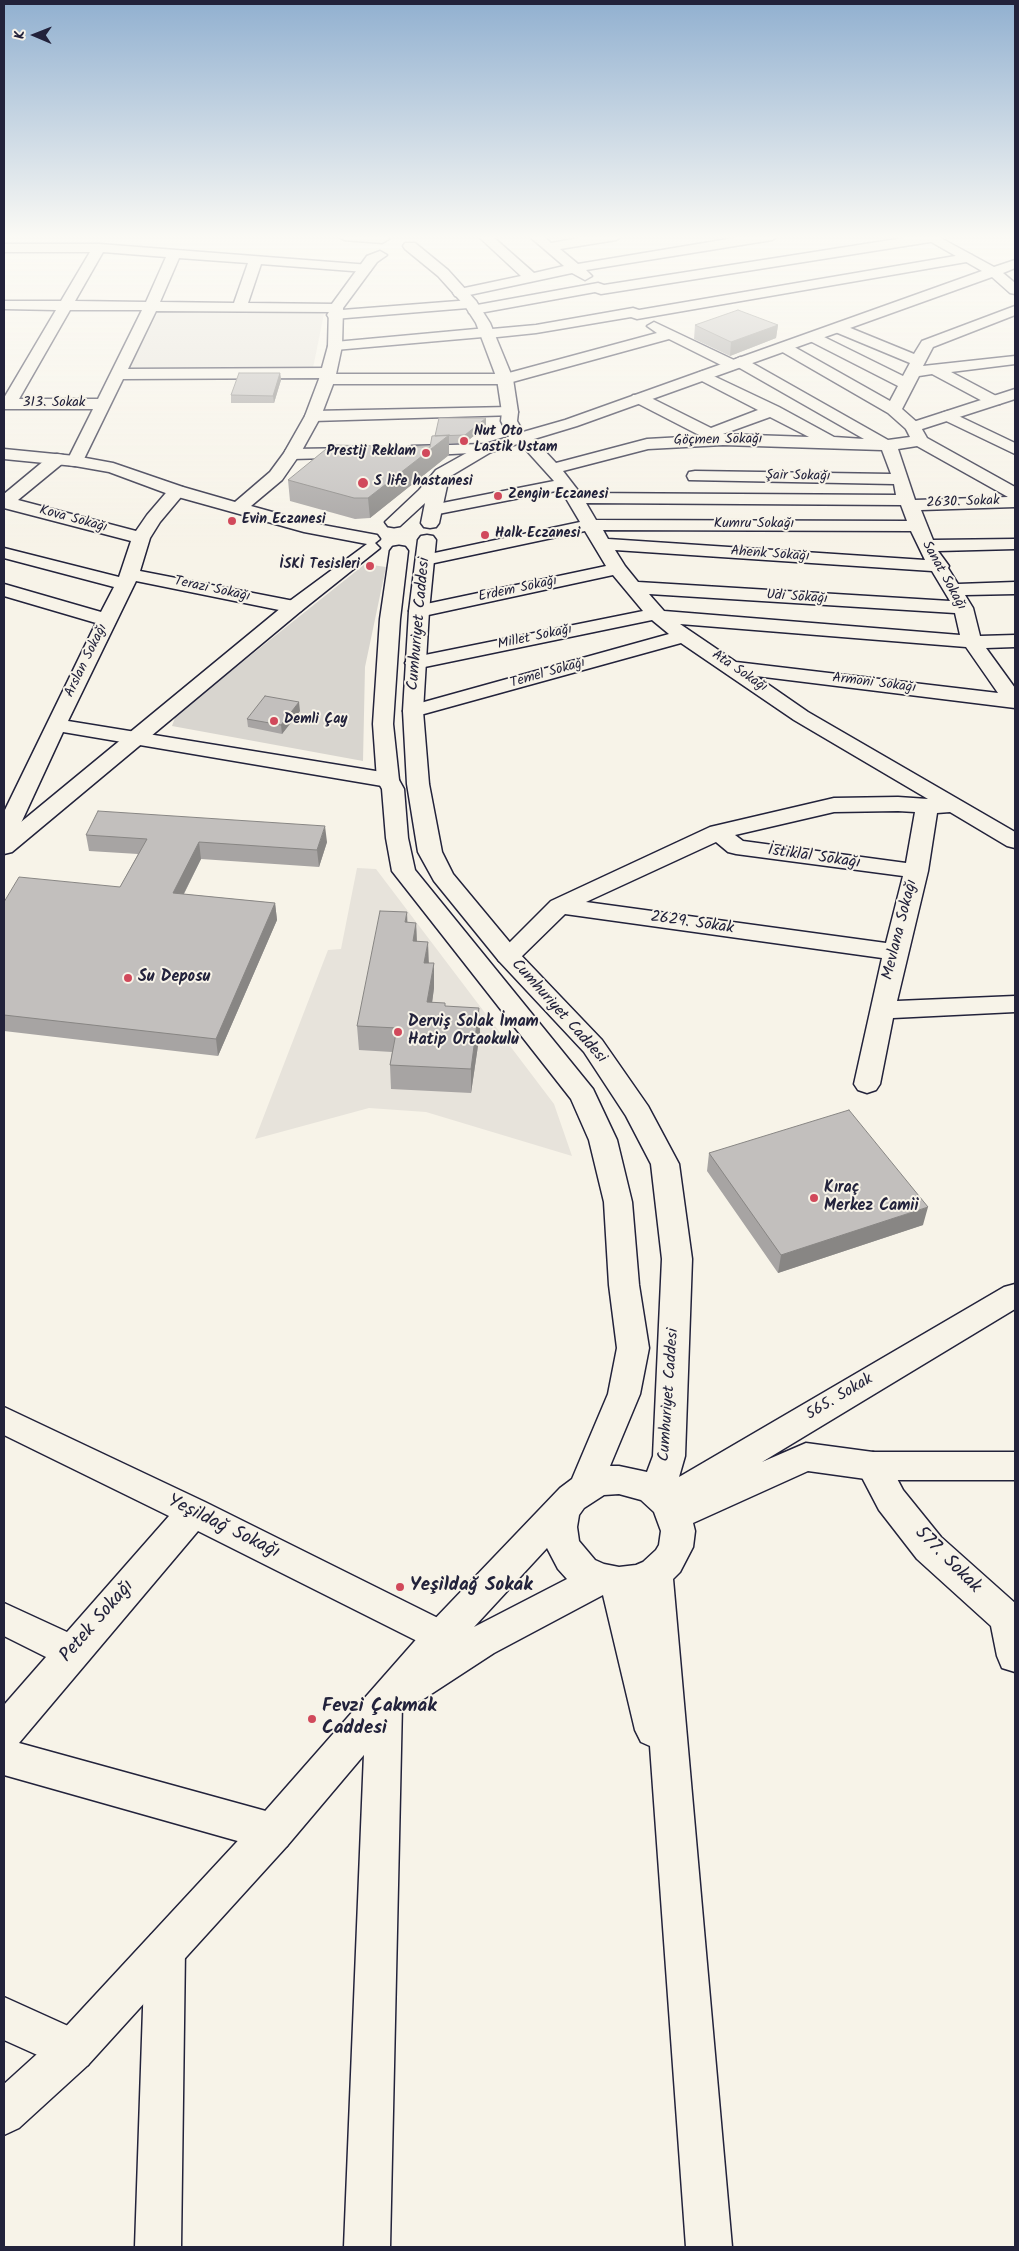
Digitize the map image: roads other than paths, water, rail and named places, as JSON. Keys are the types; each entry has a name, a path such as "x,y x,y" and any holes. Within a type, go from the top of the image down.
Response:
{"street":[{"path":"6,404 43,341"},
{"path":"75,461 134,341"},
{"path":"238,508 276,476 292,454 313,416 328,376 335,341"},
{"path":"335,346 393,341"},
{"path":"491,341 505,379 510,410 509,421 522,438"},
{"path":"118,374 505,379 645,341"},
{"path":"686,341 736,364 888,445 916,434 948,416 1013,396"},
{"path":"398,451 490,436 522,438 571,423 800,341"},
{"path":"827,341 913,372 1015,360"},
{"path":"860,341 913,372"},
{"path":"894,410 927,344 935,341"},
{"path":"1001,346 1015,356"},
{"path":"784,347 894,410 916,434 1015,494"},
{"path":"935,370 994,401"},
{"path":"703,376 773,410 832,442"},
{"path":"639,398 716,436 773,410"},
{"name":"313. Sokak","path":"6,404 103,404"},
{"path":"4,847 371,543 379,530 394,522 425,494 442,474 490,436 510,410"},
{"path":"313,416 510,410 529,417 571,423"},
{"path":"948,416 1015,449"},
{"name":"Göçmen Sokağı","path":"552,469 647,444 716,436 888,445"},
{"name":"Ata Sokağı","path":"522,438 570,491 617,569 657,615 684,636 734,668 802,716 1015,841"},
{"path":"682,441 703,498"},
{"name":"Sanat Sokağı","path":"888,445 926,546 940,566 963,608 972,642 1013,696"},
{"path":"292,454 379,452"},
{"path":"4,454 75,461 113,468 177,491 371,543 381,551 399,551 412,548 429,533 412,519 394,522"},
{"path":"4,502 56,459"},
{"name":"Cumhuriyet Caddesi","path":"442,474 435,496 418,611 413,711 418,784 430,852 442,876 508,956 593,1046 638,1113 665,1164 677,1259 672,1386 668,1456 664,1474 664,1503"},
{"name":"Şair Sokağı","path":"695,476 901,479"},
{"name":"Arslan Sokağı","path":"4,836 128,579 141,538 153,519 177,491"},
{"name":"2630. Sokak","path":"429,533 570,491 703,498 1015,502"},
{"name":"Kova Sokağı","path":"4,502 141,538"},
{"name":"Kumru Sokağı","path":"429,533 590,525 919,526"},
{"name":"Ahenk Sokağı","path":"601,544 940,566"},
{"path":"926,546 1015,544"},
{"name":"Cumhuriyet Caddesi","path":"399,551 390,619 383,724 388,780 393,789 397,838 404,870 424,898 583,1096 603,1140 618,1202 624,1285 633,1348 624,1394 578,1493"},
{"name":"Terazi Sokağı","path":"4,553 128,579 294,607"},
{"name":"Erdem Sokağı","path":"418,611 617,569"},
{"name":"Udi Sokağı","path":"631,587 963,608"},
{"path":"952,590 1015,588"},
{"path":"4,612 10,592 107,620"},
{"name":"Millet Sokağı","path":"415,663 657,615 972,642 1015,641"},
{"name":"Temel Sokağı","path":"413,711 684,636"},
{"name":"Armoni Sokağı","path":"734,668 1013,696"},
{"path":"56,725 138,737 388,780"},
{"path":"508,956 559,906 718,832 834,805 898,804 958,808"},
{"name":"Mevlana Sokağı","path":"867,1084 882,1010 916,871 927,806"},
{"name":"İstiklal Sokağı","path":"718,832 736,847 916,871"},
{"name":"2629. Sokak","path":"559,906 896,952"},
{"path":"882,1010 1015,1004"},
{"name":"565. Sokak","path":"664,1503 1015,1295"},
{"name":"Yeşildağ Sokağı","path":"4,1420 193,1512 441,1637"},
{"path":"664,1503 806,1457 873,1466 1015,1466"},
{"name":"577. Sokak","path":"873,1466 891,1500 929,1548 1011,1620 1015,1656"},
{"path":"4,2113 73,2050 273,1832 441,1637 578,1493 601,1481 619,1480 637,1483 664,1503 678,1532 676,1547 668,1562 655,1573 638,1580 610,1580 584,1571 570,1558 562,1543 560,1527 563,1511 578,1493"},
{"name":"Petek Sokağı","path":"4,1732 193,1512"},
{"path":"655,1573 709,2247"},
{"path":"384,1704 481,1641 610,1580"},
{"path":"610,1580 675,1819"},
{"path":"4,1619 73,1652"},
{"path":"367,2247 384,1704"},
{"path":"4,1757 273,1832"},
{"path":"158,2247 165,1949"},
{"path":"4,2018 73,2050"}],"place":[{"name":"Nut Oto Lastik Ustam","path":"464,441"},
{"name":"Prestij Reklam","path":"426,453"},
{"name":"S life hastanesi","path":"363,483"},
{"name":"Zengin Eczanesi","path":"498,496"},
{"name":"Evin Eczanesi","path":"232,521"},
{"name":"Halk Eczanesi","path":"485,535"},
{"name":"İSKİ Tesisleri","path":"370,566"},
{"name":"Demli Çay","path":"274,721"},
{"name":"Su Deposu","path":"128,978"},
{"name":"Derviş Solak İmam Hatip Ortaokulu","path":"398,1032"},
{"name":"Kıraç Merkez Camii","path":"814,1198"},
{"name":"Yeşildağ Sokak","path":"400,1587"},
{"name":"Fevzi Çakmak Caddesi","path":"312,1719"}]}
